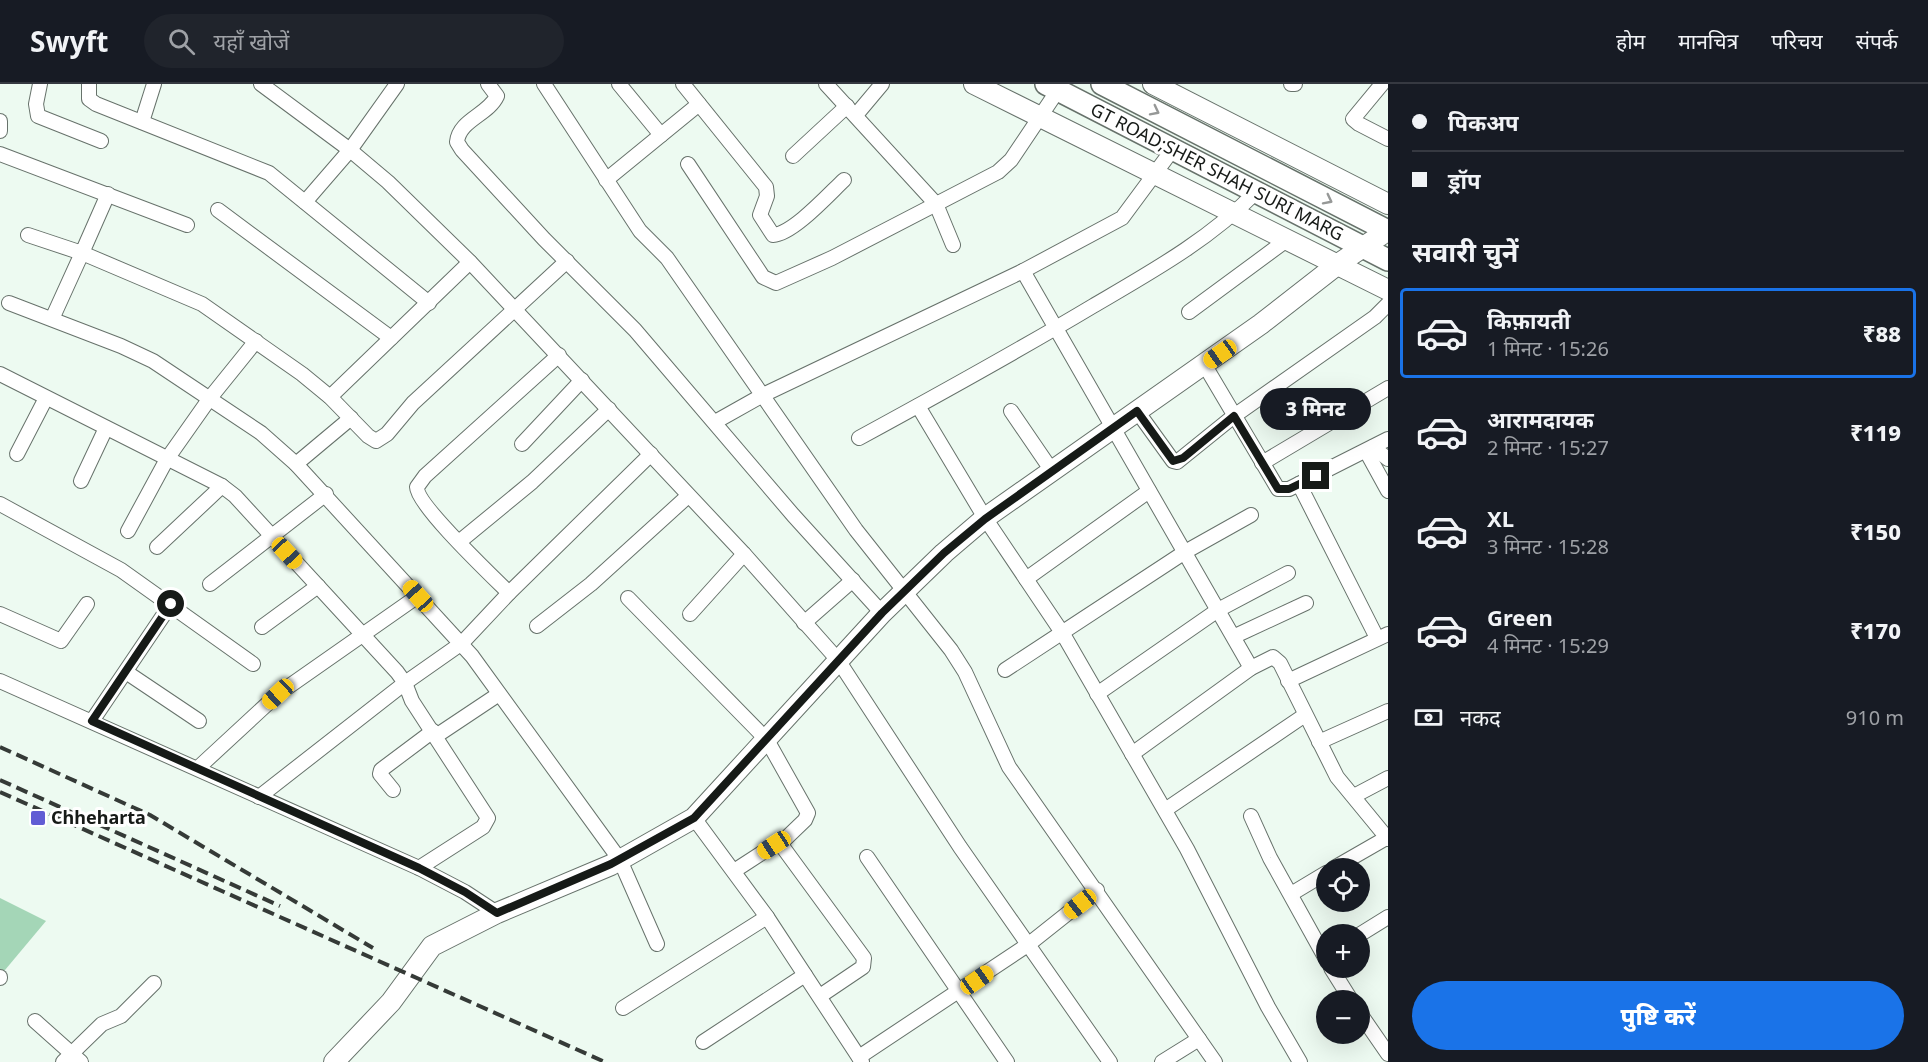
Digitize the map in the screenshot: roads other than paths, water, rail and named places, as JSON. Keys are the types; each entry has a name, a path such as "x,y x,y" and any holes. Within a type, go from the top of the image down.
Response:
{"main road":[{"name":"GT ROAD;SHER SHAH SURI MARG","path":"1111,86 1388,231"},
{"name":"GT ROAD;SHER SHAH SURI MARG","path":"1052,87 1388,260"}],"street":[{"path":"40,84 36,104 38,116 101,141"},
{"path":"87,84 89,99 96,104 260,168 429,303"},
{"path":"142,122 154,84"},
{"path":"261,84 350,150 399,192 470,262 744,554 838,660 960,847 1110,1062"},
{"path":"305,202 350,150 397,84"},
{"path":"488,84 496,92 494,101 463,127 457,142 476,166 635,330 793,515 882,613"},
{"path":"544,84 640,231 667,258 856,530 951,650 965,672 1009,767 1215,1062"},
{"path":"620,84 660,135"},
{"path":"683,84 766,187 767,196 760,215 773,235 781,234 805,216 844,180"},
{"path":"826,84 936,204 953,245"},
{"path":"792,156 882,84"},
{"path":"974,84 1038,118 1388,290"},
{"path":"1153,84 1388,204"},
{"path":"1382,84 1353,119 1385,133"},
{"path":"688,164 763,277 773,283 832,258 1006,166 1038,118 1052,87"},
{"path":"606,180 699,104"},
{"path":"0,121 0,131"},
{"path":"715,422 763,395 1023,271 1122,218 1173,149"},
{"path":"0,154 188,225"},
{"path":"859,438 1055,330 1153,272 1235,213 1257,192"},
{"path":"52,320 108,194"},
{"path":"219,210 391,338"},
{"path":"338,1060 391,1002 432,946 497,913 620,860 694,818 882,613 944,553 985,519 1204,364 1362,246 1388,231"},
{"path":"28,235 82,253 183,294 256,341 330,397 372,440 381,440 413,403 567,261"},
{"path":"1189,312 1288,239"},
{"path":"330,397 470,262"},
{"path":"1023,271 1251,668"},
{"path":"9,303 139,354 261,433 296,464 462,643 620,860 657,944"},
{"path":"1137,411 1173,461 1183,458 1234,416 1375,317 1388,304"},
{"path":"128,531 167,459 210,398 256,341"},
{"path":"509,592 459,542 420,498 417,493 419,482 559,355"},
{"path":"1204,364 1278,489 1284,490 1299,484 1388,439"},
{"path":"0,374 222,486 241,502 364,634 405,683 412,701 488,818 483,827 419,868"},
{"path":"522,444 582,380"},
{"path":"1262,463 1388,387"},
{"path":"17,454 46,398"},
{"path":"918,406 985,519 1063,634 1165,810 1233,934 1268,1007 1300,1062"},
{"path":"459,542 532,482 609,409"},
{"path":"1011,411 1052,471"},
{"path":"296,464 351,418"},
{"path":"81,481 106,428"},
{"path":"1370,449 1388,459"},
{"path":"1370,449 1388,491"},
{"path":"259,797 405,683 462,643 509,592 651,454"},
{"path":"1288,681 1382,636 1299,484"},
{"path":"157,547 222,486"},
{"path":"1026,579 1149,491"},
{"path":"210,584 326,494"},
{"path":"537,626 591,584 688,495"},
{"path":"0,505 121,570 253,663"},
{"path":"1005,670 1185,552 1251,515"},
{"path":"690,614 744,554"},
{"path":"1097,694 1218,610 1288,573"},
{"path":"804,623 854,580"},
{"path":"262,627 318,586"},
{"path":"198,768 278,694 418,596"},
{"path":"628,598 766,740 808,813 780,844 774,845 734,871"},
{"path":"1234,636 1306,603"},
{"path":"0,614 61,641 87,604"},
{"path":"92,721 171,604"},
{"path":"1132,754 1251,668 1274,657 1337,777 1388,838 1352,858"},
{"path":"126,672 199,721"},
{"path":"0,681 419,868 465,892 497,913"},
{"path":"393,790 380,774 381,770 499,694"},
{"path":"1318,742 1388,711"},
{"path":"1165,810 1305,716"},
{"path":"1354,796 1388,778"},
{"path":"1251,816 1316,940"},
{"path":"694,818 767,917 861,1060 1029,944 1097,890"},
{"path":"780,844 865,963 863,967 820,996"},
{"path":"867,857 1006,1062"},
{"path":"1291,894 1316,879"},
{"path":"623,1008 767,917"},
{"path":"1370,928 1388,917"},
{"path":"703,1042 805,975"},
{"path":"34,1021 72,1059 102,1024 122,1016 154,983"},
{"path":"1370,1028 1388,1054"},
{"path":"1162,1062 1199,1039"}],"railway":[{"path":"0,747 150,815 373,948"},
{"path":"0,780 280,906"},
{"path":"0,792 605,1062"}],"place":[{"name":"Chheharta","path":"38,818"}]}
